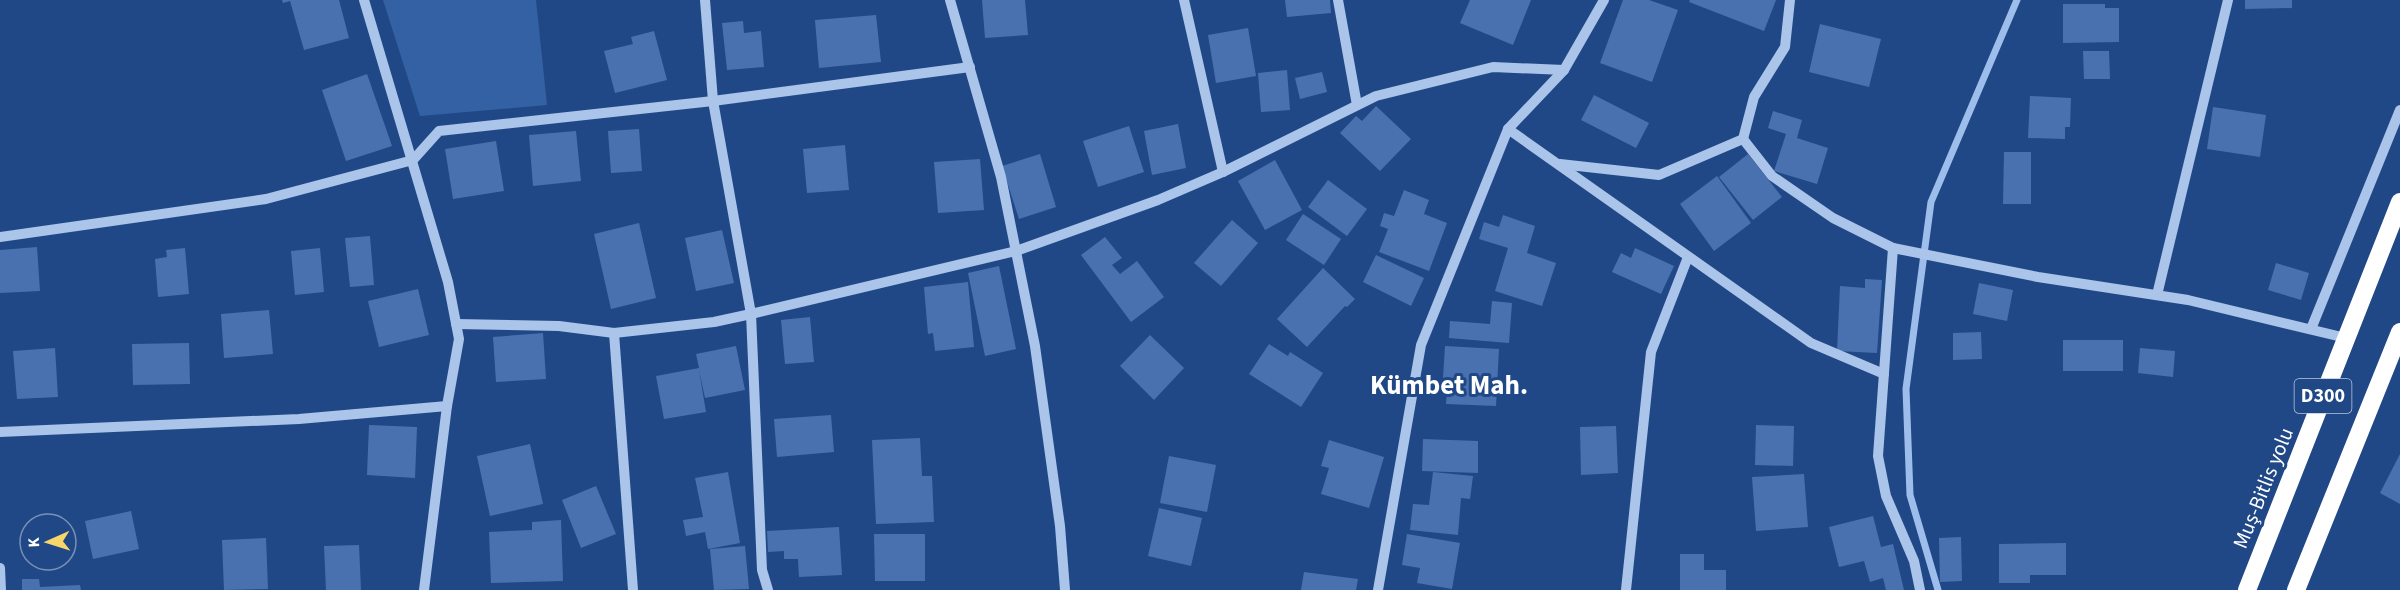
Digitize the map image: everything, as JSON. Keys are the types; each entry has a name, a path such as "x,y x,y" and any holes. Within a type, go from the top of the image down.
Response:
{"highway":[{"name":"Muş-Bitlis yolu","path":"2247,590 2400,202"},
{"name":"D300","path":"2296,590 2400,332"}],"street":[{"path":"364,0 448,282 459,339 447,406 424,590"},
{"path":"705,0 713,101 751,314 762,570 768,590"},
{"path":"950,0 1001,177 1035,346 1060,526 1065,590"},
{"path":"1184,0 1223,172"},
{"path":"1338,0 1357,105"},
{"path":"1378,590 1421,345 1509,129 1564,70 1604,0"},
{"path":"1743,139 1754,97 1785,47 1790,0"},
{"path":"2157,295 2228,0"},
{"path":"0,237 266,199 413,160 439,131 713,101 970,67"},
{"path":"456,324 559,326 614,333 714,322 751,314 1016,251 1158,200 1223,172 1376,96 1493,67 1564,70"},
{"path":"2311,329 2400,110"},
{"path":"1509,129 1811,343 1884,374"},
{"path":"1557,164 1659,174 1743,139"},
{"path":"1743,139 1772,176 1833,218 1893,248 2038,277 2188,300 2346,338"},
{"path":"1893,248 1878,456 1886,496 1914,561 1920,590"},
{"path":"1626,590 1651,352 1688,257"},
{"path":"614,333 633,590"},
{"path":"0,432 299,419 447,406"},
{"path":"0,568 1,590"}],"shaded area":[{"path":"383,0 536,0 547,105 420,116"}],"building":[{"path":"282,0 339,0 349,38 304,50 290,1 283,3"},
{"path":"982,0 1025,0 1028,35 985,38"},
{"path":"1285,0 1330,0 1331,13 1287,17"},
{"path":"1470,0 1531,0 1513,45 1460,23"},
{"path":"1623,0 1649,0 1678,10 1652,82 1600,63"},
{"path":"1690,0 1776,0 1764,31 1689,2"},
{"path":"2245,0 2292,0 2292,8 2245,9"},
{"path":"2063,4 2105,4 2105,8 2119,8 2119,42 2063,43"},
{"path":"876,15 881,62 819,68 815,20"},
{"path":"743,21 744,33 761,31 764,67 727,70 722,23"},
{"path":"1820,24 1881,39 1869,87 1809,72"},
{"path":"1248,28 1256,76 1216,83 1208,35"},
{"path":"654,31 667,80 615,93 604,51 633,44 631,37"},
{"path":"2083,51 2109,51 2110,79 2084,79"},
{"path":"1287,70 1290,110 1261,112 1258,73"},
{"path":"1322,72 1327,92 1300,99 1295,78"},
{"path":"367,74 392,146 346,161 322,90"},
{"path":"1594,95 1649,123 1636,148 1581,120"},
{"path":"2030,96 2071,98 2070,127 2065,127 2065,139 2028,138"},
{"path":"1376,106 1411,139 1380,171 1340,133 1356,116 1362,121"},
{"path":"2213,107 2266,115 2260,157 2207,149"},
{"path":"1773,111 1802,120 1797,138 1828,148 1817,184 1774,171 1786,134 1768,128"},
{"path":"1178,124 1186,168 1152,175 1144,131"},
{"path":"1129,126 1144,172 1098,187 1083,141"},
{"path":"639,129 642,171 611,173 608,131"},
{"path":"576,131 581,181 533,186 529,135"},
{"path":"496,141 504,191 453,199 445,149"},
{"path":"845,145 849,190 807,193 803,149"},
{"path":"2004,152 2031,152 2031,204 2003,204"},
{"path":"1040,154 1056,207 1019,219 1002,166"},
{"path":"1748,154 1782,197 1753,220 1719,177"},
{"path":"980,159 984,210 938,213 934,162"},
{"path":"1275,160 1302,210 1265,230 1238,181"},
{"path":"1717,176 1751,223 1714,251 1680,204"},
{"path":"1328,180 1367,209 1347,236 1308,207"},
{"path":"1404,190 1429,200 1424,214 1447,223 1429,271 1379,252 1388,229 1380,226 1384,213 1394,216"},
{"path":"1303,214 1341,239 1324,265 1286,240"},
{"path":"1503,215 1535,226 1527,253 1556,263 1542,306 1495,291 1508,248 1479,239 1484,222 1499,227"},
{"path":"1232,220 1258,243 1221,286 1194,263"},
{"path":"639,223 656,298 611,309 594,234"},
{"path":"722,230 734,283 696,291 685,238"},
{"path":"370,236 374,285 350,287 345,238"},
{"path":"1105,237 1122,258 1112,265 1120,274 1137,261 1164,297 1131,322 1081,255"},
{"path":"37,247 40,291 0,293 0,250"},
{"path":"185,248 189,294 158,297 155,259 167,257 166,250"},
{"path":"320,248 324,292 295,295 291,251"},
{"path":"1635,248 1674,266 1661,294 1612,272 1621,253 1631,258"},
{"path":"1376,255 1424,278 1411,306 1363,282"},
{"path":"2276,263 2309,273 2301,300 2268,290"},
{"path":"999,266 1016,349 985,356 968,273"},
{"path":"1323,268 1355,299 1347,307 1345,306 1307,347 1277,319"},
{"path":"1865,279 1882,280 1877,353 1837,351 1840,286 1865,288"},
{"path":"968,282 974,347 935,351 933,333 928,334 924,287"},
{"path":"1979,283 2013,290 2007,321 1973,314"},
{"path":"418,289 429,335 379,347 368,301"},
{"path":"1492,301 1512,303 1509,343 1449,338 1450,321 1490,324"},
{"path":"269,310 273,354 224,358 221,314"},
{"path":"810,317 814,362 785,364 781,320"},
{"path":"1981,332 1982,359 1953,360 1953,333"},
{"path":"543,333 546,379 496,382 493,337"},
{"path":"1150,335 1184,368 1154,400 1120,366"},
{"path":"2063,340 2123,340 2123,371 2063,371"},
{"path":"189,343 190,384 133,385 132,344"},
{"path":"1269,344 1288,356 1290,352 1323,373 1301,407 1249,374"},
{"path":"736,346 745,390 705,398 699,370 706,412 664,419 656,376 699,368 696,354"},
{"path":"1445,346 1499,349 1496,406 1446,404 1448,379 1443,378"},
{"path":"55,348 58,397 17,399 13,351"},
{"path":"2140,348 2175,351 2173,377 2138,373"},
{"path":"831,415 834,452 777,457 774,419"},
{"path":"369,425 417,427 415,478 367,475"},
{"path":"1756,425 1794,426 1793,466 1755,465"},
{"path":"1616,426 1618,473 1581,475 1580,427"},
{"path":"920,438 922,476 932,476 934,522 876,524 872,440"},
{"path":"1423,439 1478,441 1478,473 1422,471"},
{"path":"1329,440 1384,457 1369,508 1321,494 1329,468 1321,466"},
{"path":"530,444 543,504 490,516 477,456"},
{"path":"2400,454 2400,504 2380,493"},
{"path":"1169,456 1216,465 1207,512 1160,503"},
{"path":"728,472 740,543 708,549 705,532 686,536 683,520 703,517 695,478"},
{"path":"1433,472 1473,476 1470,499 1461,498 1458,535 1410,530 1413,504 1429,505"},
{"path":"1804,474 1808,527 1756,531 1752,477"},
{"path":"596,486 616,534 581,548 562,500"},
{"path":"1159,508 1202,518 1191,566 1148,556"},
{"path":"131,511 139,549 93,559 85,521"},
{"path":"1873,516 1881,547 1893,544 1904,590 1886,590 1883,578 1870,582 1864,561 1839,567 1829,527"},
{"path":"561,520 563,581 491,583 489,532 532,530 532,522"},
{"path":"839,527 842,575 799,577 798,559 784,559 784,551 768,552 767,531"},
{"path":"874,534 925,534 925,581 875,581"},
{"path":"1407,534 1460,543 1452,589 1417,583 1420,568 1402,565"},
{"path":"1961,537 1962,581 1940,582 1939,538"},
{"path":"266,538 268,589 224,590 222,540"},
{"path":"2066,543 2066,575 2030,575 2030,583 1999,583 1999,544"},
{"path":"359,545 361,590 326,590 324,546"},
{"path":"745,546 749,589 714,590 710,549"},
{"path":"1680,554 1704,554 1704,570 1726,570 1726,590 1680,590"},
{"path":"1304,572 1358,579 1356,590 1301,590"},
{"path":"22,579 39,579 40,587 80,585 81,590 22,590"}],"waterway":[{"path":"1938,590 1910,495 1906,389 1931,202 2017,0"}],"district":[{"name":"Kümbet Mah.","path":"1449,385"}]}
